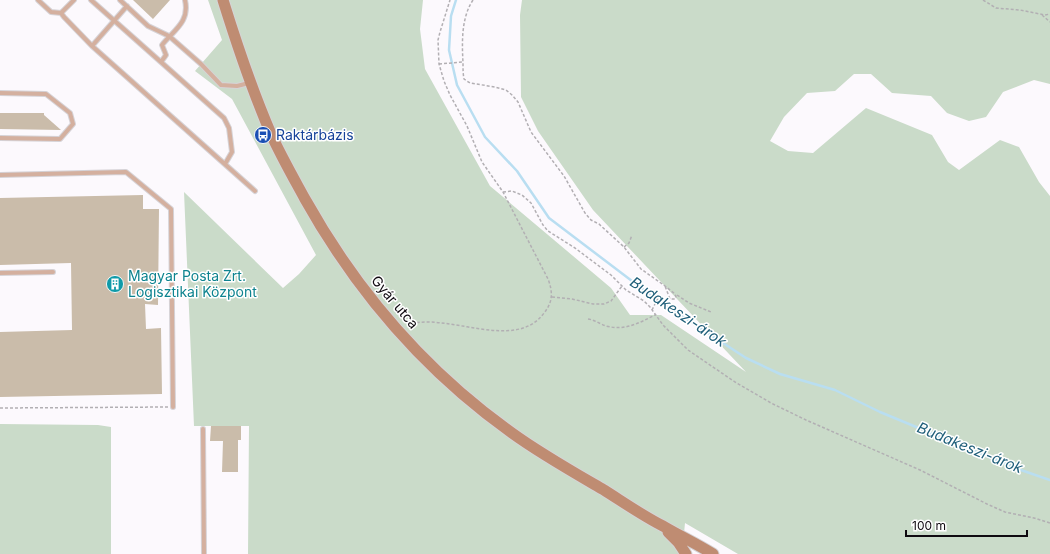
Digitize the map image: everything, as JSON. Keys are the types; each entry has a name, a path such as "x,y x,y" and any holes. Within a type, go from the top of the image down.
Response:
{"main road":[{"name":"Gyár utca","path":"223,0 250,82 272,136 316,218 346,266 380,310 415,348 454,386 484,412 513,434 662,526 713,554"},
{"name":"Gyár utca","path":"662,526 678,542 686,554"},
{"path":"686,538 696,554"}],"lane":[{"path":"38,0 51,12 61,13 92,46 255,192"},
{"path":"61,13 74,0"},
{"path":"91,0 224,118 229,128 232,152 225,164"},
{"path":"120,0 148,26 169,36 201,64 221,85 237,86 250,82"},
{"path":"161,62 166,55 162,44 182,24 186,14 185,0"},
{"path":"92,46 127,6"},
{"path":"0,93 46,94 70,113 73,124 60,139 0,138"},
{"path":"0,175 126,172 171,209 173,407"},
{"path":"0,273 53,272"},
{"path":"203,429 204,554"}],"path":[{"path":"398,330 415,322 497,331 525,328 542,316 552,298 548,279 503,192 482,162 467,126 450,94 439,64 438,44 440,32 450,0"},
{"path":"472,0 467,9 462,41 463,77 468,82 506,90 512,95 518,102 533,135 567,180 585,213 624,247 641,269 689,303 711,312"},
{"path":"983,0 996,8 1020,10 1042,15 1050,14"},
{"path":"1042,15 1050,22"},
{"path":"439,64 463,62"},
{"path":"503,192 512,191 522,195 531,203 548,231 575,248 611,275 622,286 644,301 663,325 688,350 735,382 771,403 806,420 920,470 993,507 1013,514 1050,523"},
{"path":"624,247 629,243 632,235"},
{"path":"552,298 572,299 593,304 604,304 611,301 622,286"},
{"path":"665,286 671,300 676,298 675,294"},
{"path":"652,310 658,298 665,304 669,297"},
{"path":"588,319 607,326 622,328 655,315"},
{"path":"0,408 173,407"}],"green space":[{"path":"208,0 423,0 420,29 425,69 490,186 611,288 630,315 661,315 746,372 593,210 538,131 521,97 520,15 522,0 1050,0 1050,84 1034,80 1003,92 986,117 969,121 947,113 931,96 892,93 871,74 854,74 835,91 807,93 784,117 770,141 788,151 813,153 866,108 932,135 948,162 959,170 1000,140 1019,147 1039,182 1050,196 1050,554 738,554 685,523 682,554 248,554 249,426 194,426 184,192 283,288 299,274 316,255 232,99 195,71 222,40"},
{"path":"0,424 98,425 111,427 111,554 0,554"}],"building":[{"path":"133,0 170,0 153,19"},
{"path":"0,113 44,113 44,115 61,130 0,129"},
{"name":"Magyar Posta Zrt. Logisztikai Központ","path":"143,195 143,209 159,209 158,305 145,304 146,329 161,328 162,394 0,397 0,332 72,330 71,263 0,265 0,198"},
{"path":"211,426 241,426 241,440 238,440 238,472 222,472 223,441 210,441"}],"waterway":[{"name":"Budakeszi-árok","path":"456,0 451,16 449,50 457,85 485,137 517,171 549,218 657,300 746,358 780,374 835,390 880,412 1018,469 1050,480"}],"place":[{"name":"Raktárbázis","path":"263,135"},
{"name":"Magyar Posta Zrt. Logisztikai Központ","path":"115,284"}]}
